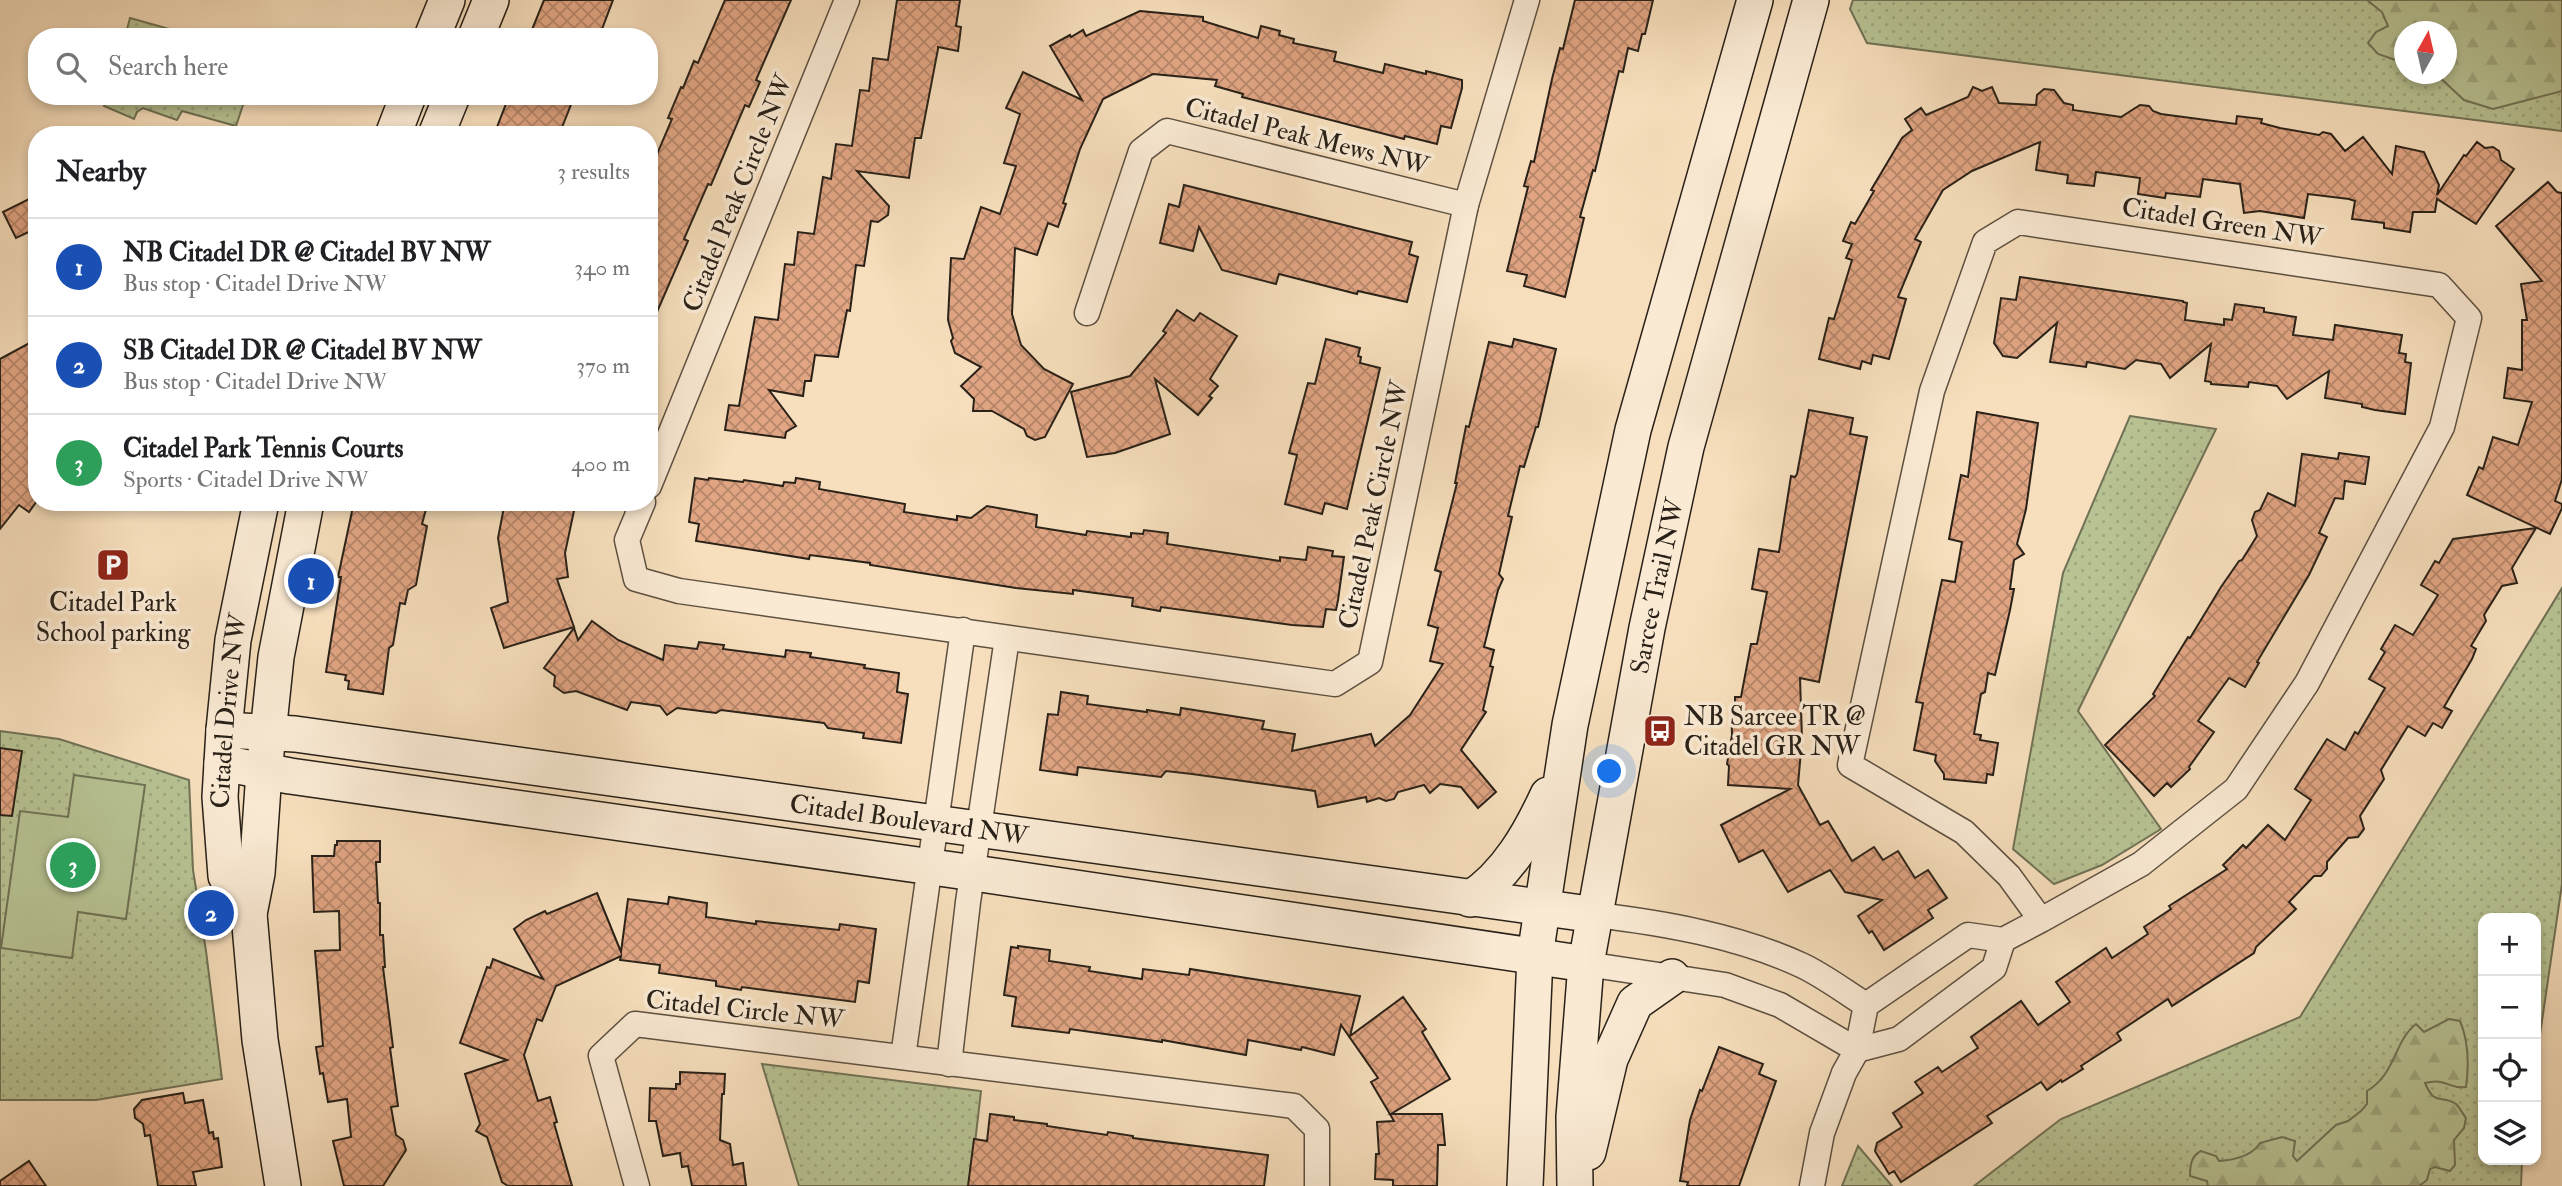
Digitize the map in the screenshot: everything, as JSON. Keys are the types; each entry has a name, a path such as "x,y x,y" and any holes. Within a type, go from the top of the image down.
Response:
{"street":[{"path":"436,28 447,0"},
{"path":"480,28 491,0"},
{"name":"Citadel Peak Circle NW","path":"658,464 847,0"},
{"name":"Citadel Peak Circle NW","path":"639,511 627,540 636,579 679,591 1335,684 1370,662 1466,205 1527,0"},
{"path":"1525,1186 1535,956 1564,760 1633,430 1755,0"},
{"name":"Sarcee Trail NW","path":"1577,1186 1574,1116 1586,964 1647,628 1686,447 1811,0"},
{"path":"396,126 405,105"},
{"path":"440,126 448,105"},
{"name":"Citadel Peak Mews NW","path":"1087,313 1141,150 1167,131 1466,205"},
{"name":"Citadel Green NW","path":"2003,940 2141,864 2236,789 2307,682 2442,427 2469,318 2439,285 2018,222 1985,242 1932,391 1850,765 1964,832 2009,876 2041,919"},
{"name":"Citadel Drive NW","path":"249,914 226,876 220,797 233,640 259,511"},
{"name":"Citadel Drive NW","path":"283,1186 260,1040 249,914 257,873 276,657 304,511"},
{"path":"903,1057 963,630"},
{"path":"949,1064 1007,638"},
{"name":"Citadel Boulevard NW","path":"223,746 268,732 937,822 1596,915"},
{"name":"Citadel Boulevard NW","path":"223,746 264,772 1586,964"},
{"path":"1469,899 1487,887 1531,833 1564,760"},
{"path":"1596,915 1732,940 1801,965 1866,1004"},
{"path":"1586,964 1725,985 1780,1005 1857,1050 1899,1039 1952,1000 1994,968 2003,940 1968,934 1866,1004 1857,1050 1844,1073 1822,1133 1812,1186"},
{"path":"1577,1186 1610,1059 1635,1003 1672,977"},
{"name":"Citadel Circle NW","path":"637,1186 601,1056 635,1024 1294,1106 1317,1129 1317,1186"}],"green space":[{"path":"1853,0 2562,0 2562,131 1867,43 1850,9"},
{"path":"2367,0 2562,0 2562,91 2493,109 2464,100 2447,84 2457,84 2457,21 2394,21 2394,60 2378,54 2368,43 2376,32 2388,26 2382,12"},
{"path":"130,18 166,28 127,28"},
{"path":"243,105 236,126 182,111 177,120 143,108 137,112 134,119 104,106"},
{"path":"2130,416 2216,429 2078,711 2161,829 2102,865 2054,884 2013,849 2063,573"},
{"path":"2562,588 2562,884 2541,1028 2541,913 2478,913 2478,1165 2522,1165 2521,1186 1974,1186 2061,1119 2300,1017"},
{"path":"0,731 59,739 189,780 193,870 222,1079 96,1100 0,1100"},
{"path":"74,775 145,785 126,919 78,912 72,958 1,948 20,811 68,817"},
{"path":"2449,1019 2460,1021 2467,1045 2466,1087 2456,1087 2443,1082 2425,1083 2435,1098 2456,1104 2466,1118 2464,1128 2454,1140 2455,1165 2450,1171 2435,1167 2430,1169 2427,1180 2419,1186 2208,1186 2207,1181 2190,1176 2193,1158 2201,1151 2216,1156 2219,1161 2231,1160 2247,1154 2260,1143 2282,1137 2295,1141 2293,1156 2297,1161 2336,1125 2348,1121 2361,1111 2367,1104 2367,1091 2384,1076 2403,1039 2416,1024 2424,1032"},
{"path":"762,1064 981,1091 970,1186 799,1186"},
{"path":"1858,1146 1892,1186 1842,1186"}],"building":[{"path":"544,0 613,0 602,28 533,28"},
{"path":"725,0 791,0 756,80 760,82 749,107 745,105 711,185 708,184 684,239 688,241 658,309 658,152 672,119 668,118 681,87 683,88 694,61 698,63"},
{"path":"897,0 960,0 956,26 961,27 958,51 938,47 921,138 915,138 909,178 857,171 889,206 888,215 878,222 871,221 864,266 856,265 850,311 847,310 838,357 815,355 811,381 805,381 803,396 769,390 796,426 786,432 785,438 725,430 729,405 739,406 755,317 778,320 785,264 794,265 798,232 814,234 823,177 831,179 836,144 852,146 860,90 869,91 873,58 888,60"},
{"path":"1575,0 1653,0 1638,51 1628,48 1623,72 1619,71 1595,171 1593,170 1580,217 1584,218 1565,297 1524,286 1527,275 1507,271 1528,187 1524,186 1531,161 1534,162 1552,79 1560,48 1563,49"},
{"path":"1140,11 1203,17 1203,21 1258,38 1261,26 1280,31 1279,35 1294,39 1293,43 1336,52 1334,61 1383,73 1385,64 1426,74 1426,71 1462,80 1462,88 1451,128 1441,126 1437,144 1405,136 1404,139 1242,97 1243,94 1215,86 1217,80 1153,74 1103,99 1080,149 1058,227 1048,223 1037,255 1015,248 1012,314 1021,345 1044,369 1073,384 1045,437 1035,440 1027,436 1024,429 992,411 973,411 974,399 961,386 981,367 955,353 951,341 953,338 948,320 951,258 964,259 981,207 1000,214 1016,166 1004,163 1020,114 1006,108 1023,72 1082,100 1050,46 1083,30 1086,36"},
{"path":"1973,87 1982,91 1992,87 1999,103 2036,105 2037,95 2044,89 2054,90 2064,103 2073,105 2073,110 2121,117 2140,105 2149,106 2161,114 2236,124 2237,116 2262,119 2261,123 2280,128 2319,135 2323,132 2331,134 2345,151 2363,137 2392,174 2396,146 2424,152 2439,185 2437,195 2464,155 2466,156 2477,142 2485,148 2493,147 2499,151 2501,160 2514,169 2476,224 2437,199 2435,212 2413,212 2410,232 2384,228 2384,223 2352,219 2355,201 2349,199 2308,194 2304,218 2260,211 2244,213 2240,184 2203,179 2200,197 2166,193 2165,198 2138,194 2140,178 2096,172 2094,186 2067,183 2068,175 2036,170 2040,142 1972,171 1943,190 1915,239 1921,242 1898,297 1906,299 1889,359 1873,355 1871,364 1862,361 1860,369 1819,359 1829,318 1834,319 1852,260 1846,258 1852,244 1843,241 1851,222 1855,224 1874,191 1871,190 1902,138 1912,130 1905,119 1921,108 1926,115 1968,97"},
{"path":"506,105 571,105 563,126 497,126"},
{"path":"2548,182 2557,192 2562,193 2562,479 2555,501 2562,504 2562,508 2550,534 2467,495 2479,467 2483,469 2493,437 2518,445 2532,402 2504,398 2508,368 2522,370 2522,320 2527,320 2521,284 2542,281 2496,226"},
{"path":"1184,185 1412,242 1409,254 1418,257 1407,302 1358,291 1357,294 1279,274 1276,284 1222,270 1199,227 1193,251 1160,243 1169,204 1179,207"},
{"path":"28,200 28,232 16,238 3,212"},
{"path":"2020,277 2183,301 2187,303 2185,320 2224,325 2224,319 2232,320 2235,304 2264,308 2264,312 2296,317 2293,335 2333,340 2335,325 2402,335 2399,353 2406,354 2405,362 2411,363 2405,414 2325,398 2329,371 2287,399 2277,386 2249,382 2248,387 2211,384 2205,381 2211,344 2170,378 2161,364 2136,360 2125,369 2087,362 2086,367 2050,362 2057,323 2017,358 2003,356 1994,343 2001,298 2016,300"},
{"path":"1177,310 1194,321 1200,313 1237,336 1210,379 1218,386 1209,396 1212,398 1198,415 1155,379 1170,434 1115,453 1087,457 1071,392 1130,376 1166,333 1163,331"},
{"path":"1326,339 1360,348 1360,363 1380,368 1347,509 1325,503 1322,514 1285,504 1297,455 1289,453 1308,383 1315,384"},
{"path":"1514,339 1556,349 1538,427 1524,467 1520,466 1508,516 1512,517 1499,574 1503,579 1484,647 1494,650 1483,710 1486,712 1461,750 1496,792 1478,808 1461,787 1440,784 1430,793 1424,785 1398,792 1394,799 1386,801 1379,798 1367,802 1366,797 1318,807 1315,791 1192,774 1166,771 1161,777 1078,767 1077,775 1040,770 1048,714 1058,715 1061,692 1088,696 1087,704 1180,715 1181,708 1264,721 1262,729 1295,734 1292,751 1371,734 1375,746 1410,715 1443,664 1430,661 1438,628 1428,625 1441,572 1435,570 1457,483 1466,426 1469,427 1489,342 1512,347"},
{"path":"28,344 30,511 29,512 19,505 0,529 0,359"},
{"path":"1809,410 1853,418 1850,434 1867,437 1819,682 1800,678 1802,739 1798,785 1820,825 1828,821 1852,861 1874,847 1883,860 1898,851 1915,878 1928,870 1947,898 1928,910 1933,918 1884,950 1858,916 1882,900 1845,892 1830,870 1788,892 1763,850 1739,862 1721,825 1790,789 1728,785 1727,764 1732,735 1731,708 1735,708 1735,697 1741,697 1751,644 1757,644 1767,592 1752,589 1759,549 1779,552 1791,476 1795,477 1797,474"},
{"path":"1977,412 2038,423 2026,509 2017,544 2024,554 2014,560 2010,589 2014,589 2010,610 1995,675 1988,673 1985,692 1981,694 1974,734 1981,735 1980,740 1998,743 1993,775 1987,774 1986,783 1944,779 1944,774 1935,761 1936,755 1914,750 1923,703 1916,702 1942,580 1955,582 1962,542 1949,539 1961,475 1968,477"},
{"path":"2339,453 2369,457 2365,484 2345,481 2343,499 2335,498 2319,533 2327,537 2309,575 2245,687 2229,678 2198,721 2214,732 2190,769 2171,787 2167,783 2154,796 2105,745 2155,696 2153,694 2188,637 2190,638 2257,536 2252,520 2268,493 2295,506 2302,454 2338,459"},
{"path":"695,478 744,480 783,486 784,482 795,483 796,478 820,482 819,489 905,504 904,512 957,520 957,516 971,518 987,506 1037,515 1036,527 1086,535 1087,531 1131,537 1131,533 1143,534 1144,530 1168,533 1167,544 1280,561 1280,557 1306,560 1308,547 1333,551 1332,556 1344,557 1338,600 1336,610 1326,609 1323,627 1292,625 1161,607 1160,611 1132,606 1133,598 1073,590 1073,594 1016,588 870,563 810,555 809,559 696,541 699,524 689,522"},
{"path":"352,511 426,511 422,524 427,526 416,585 408,590 405,604 400,603 393,645 389,648 383,694 348,689 349,681 345,680 346,675 326,672 341,577 338,577"},
{"path":"503,511 574,511 565,553 568,577 557,579 574,627 504,648 491,608 508,602 498,538"},
{"path":"2536,528 2512,568 2517,583 2502,586 2484,615 2486,621 2471,646 2476,649 2472,659 2444,707 2452,711 2442,728 2433,723 2425,736 2408,726 2381,770 2384,779 2360,816 2364,829 2358,837 2348,838 2327,862 2327,869 2321,876 2314,876 2289,902 2296,909 2256,947 2254,953 2172,1006 2168,999 2117,1033 2121,1040 2062,1082 2061,1080 2047,1090 2041,1082 1987,1116 1992,1123 1901,1182 1894,1171 1889,1174 1875,1151 1877,1143 1902,1127 1893,1113 1923,1093 1915,1082 1938,1067 1942,1072 1978,1048 1971,1037 2021,1001 2038,1025 2070,1002 2056,982 2106,948 2112,958 2148,934 2144,927 2171,909 2169,906 2227,869 2223,865 2243,845 2246,848 2268,825 2285,840 2311,800 2295,789 2327,739 2345,750 2355,732 2358,734 2385,688 2369,679 2385,652 2381,649 2395,625 2413,635 2438,595 2421,585 2435,561 2439,563 2453,539"},
{"path":"592,621 618,640 663,660 665,645 697,649 699,642 724,645 723,649 785,657 786,650 811,653 810,657 899,673 897,692 908,694 901,743 863,738 864,733 828,728 824,723 721,710 716,713 677,708 667,715 660,706 631,702 627,710 576,691 564,693 554,686 555,676 544,668 574,628 578,640"},
{"path":"0,748 22,751 12,816 0,815"},
{"path":"337,841 380,841 380,862 376,862 380,935 383,935 383,967 393,1047 390,1048 398,1106 391,1107 396,1135 403,1140 406,1150 383,1186 344,1186 333,1141 351,1137 347,1099 328,1102 316,1047 323,1046 315,951 340,950 339,911 314,912 312,856 334,856"},
{"path":"597,893 621,952 628,899 668,904 669,897 707,903 706,917 756,924 756,921 839,930 840,924 876,929 869,983 858,981 855,1002 742,987 741,990 716,986 716,981 659,973 660,965 620,960 621,956 556,986 542,1021 537,1019 524,1055 538,1101 550,1097 557,1122 554,1123 572,1186 508,1186 502,1182 487,1137 476,1131 480,1124 465,1074 507,1060 460,1043 487,967 490,968 493,959 543,979 514,929 545,911 547,914"},
{"path":"1011,947 1050,950 1049,961 1090,967 1089,971 1142,979 1143,969 1189,975 1190,969 1360,996 1350,1036 1403,997 1426,1029 1422,1032 1450,1079 1391,1114 1442,1114 1445,1145 1438,1145 1437,1186 1393,1186 1393,1180 1375,1179 1376,1154 1379,1154 1377,1122 1394,1121 1371,1082 1378,1078 1341,1025 1334,1055 1302,1047 1301,1050 1248,1040 1246,1055 1162,1040 1070,1029 1069,1033 1012,1026 1016,997 1004,995"},
{"path":"1719,1047 1763,1064 1759,1074 1776,1081 1739,1186 1687,1186 1688,1182 1680,1181 1690,1120"},
{"path":"680,1072 725,1074 720,1140 730,1144 733,1165 743,1163 746,1186 692,1186 688,1166 682,1167 680,1153 663,1156 656,1121 649,1121 650,1088 676,1089 676,1084 680,1084"},
{"path":"183,1093 185,1103 203,1100 209,1133 213,1132 214,1139 218,1138 222,1167 193,1172 196,1186 158,1186 150,1135 145,1136 143,1124 135,1118 134,1109 142,1100"},
{"path":"990,1114 1107,1135 1108,1132 1133,1138 1268,1155 1264,1186 968,1186 974,1139 987,1141"},
{"path":"29,1161 46,1186 0,1186 0,1181"}],"place":[{"name":"Citadel Park School parking","path":"113,565"},
{"name":"NB Citadel DR @ Citadel BV NW","path":"311,581"},
{"name":"NB Sarcee TR @ Citadel GR NW","path":"1660,731"},
{"name":"Citadel Park Tennis Courts","path":"73,865"},
{"name":"SB Citadel DR @ Citadel BV NW","path":"211,913"}]}
